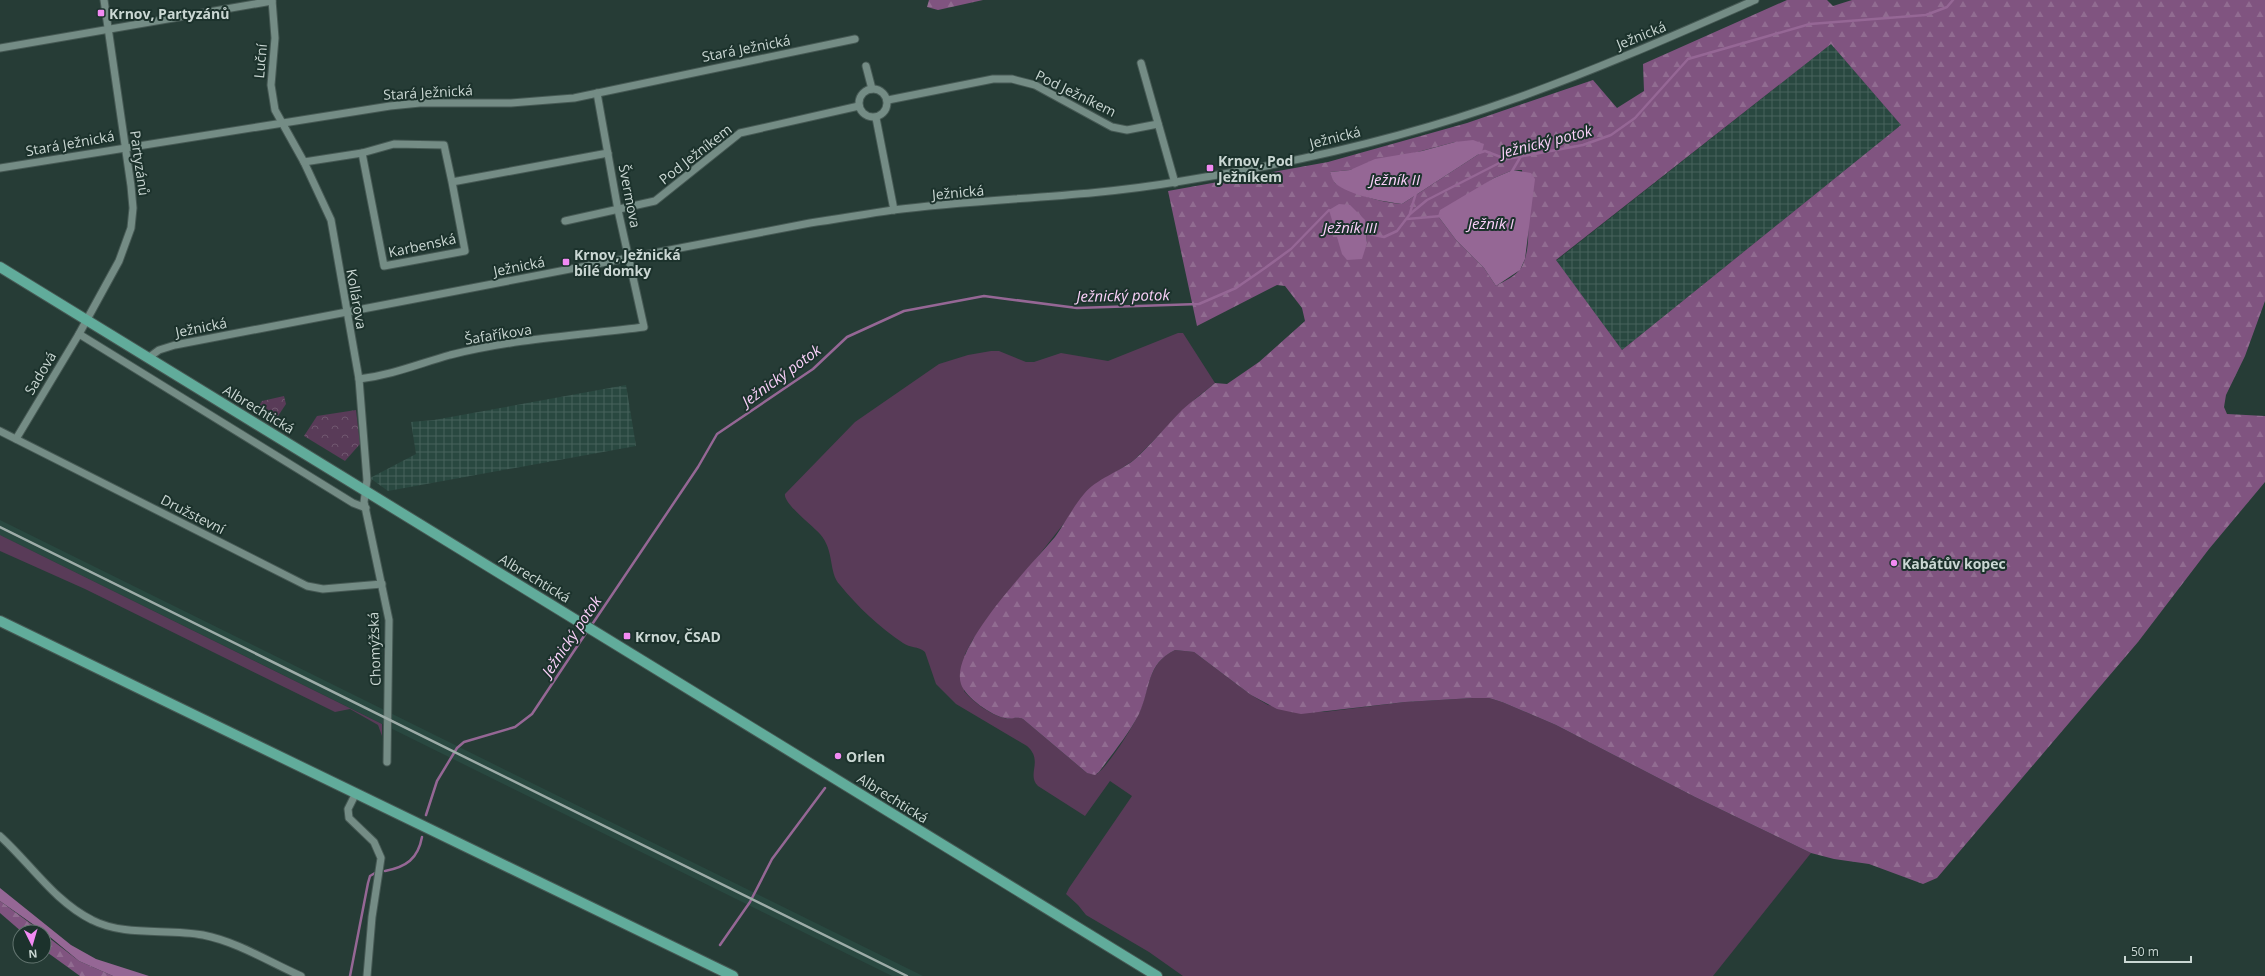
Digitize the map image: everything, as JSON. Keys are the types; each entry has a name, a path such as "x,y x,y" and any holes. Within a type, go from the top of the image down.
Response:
{"main road":[{"name":"Albrechtická","path":"0,267 1157,976"},
{"path":"0,621 733,976"}],"street":[{"name":"Partyzánů","path":"86,320 118,261 131,228 132,197 104,0"},
{"name":"Ježnická","path":"148,358 155,352 168,347 810,223 894,210 1046,198 1175,183 1310,157 1426,127 1528,94 1652,46 1755,0"},
{"path":"0,48 272,1"},
{"name":"Luční","path":"272,1 275,38 271,85 275,110 282,123"},
{"name":"Stará Ježnická","path":"0,168 125,147 408,104 511,103 574,98 855,39"},
{"path":"1141,63 1175,183"},
{"path":"866,66 872,89"},
{"name":"Pod Ježníkem","path":"888,100 993,79 1012,79 1035,85 1112,127 1127,130 1158,124"},
{"path":"872,89 879,90 888,100 887,108 883,114 876,118 868,117 862,113 859,106 860,98 864,92 872,89"},
{"name":"Švermova","path":"597,93 618,210 644,327"},
{"name":"Pod Ježníkem","path":"618,210 655,202 740,134 859,106"},
{"path":"876,118 894,210"},
{"name":"Kollárova","path":"282,123 304,162 331,220 359,379 367,480 365,490"},
{"name":"Karbenská","path":"304,162 362,153 394,144 444,145 465,251 384,266 362,153"},
{"path":"452,182 608,153"},
{"path":"565,221 618,210"},
{"name":"Sadová","path":"16,439 86,320"},
{"name":"Šafaříkova","path":"359,379 385,376 450,355 505,345 644,327"},
{"path":"79,334 353,503 366,508"},
{"name":"Družstevní","path":"0,431 307,586 323,588 382,584"},
{"name":"Chomýžská","path":"365,490 366,508 389,620 387,762"},
{"path":"356,793 348,809 349,818 374,842 379,850 381,862 372,918 367,976"},
{"path":"0,836 56,893 91,920 119,928 186,933 217,938 234,944 301,976"}],"shaded area":[{"path":"1831,44 1901,125 1622,350 1556,261"},
{"path":"626,385 636,446 388,491 370,478 416,454 411,422 434,420"},
{"path":"0,520 923,976 892,976 0,535"}],"green space":[{"path":"929,0 983,0 938,10 927,7"},
{"path":"1787,0 1827,0 1833,6 1852,0 2265,0 2265,301 2245,356 2226,395 2224,407 2227,414 2265,416 2265,482 2209,549 2138,642 1937,878 1923,884 1869,864 1834,859 1811,853 1695,797 1556,725 1489,698 1405,702 1301,714 1277,709 1251,695 1194,652 1175,650 1159,662 1154,670 1143,704 1135,722 1115,751 1095,775 1087,773 1023,719 1007,718 993,714 968,695 961,684 961,669 967,650 979,629 1012,586 1055,537 1084,494 1095,484 1134,460 1182,410 1215,383 1227,384 1259,362 1305,321 1302,308 1285,286 1277,285 1197,326 1168,191 1328,162 1467,123 1593,80 1617,108 1644,91 1643,64","holes":["1831,44 1901,125 1622,350 1556,260","1455,142 1482,152 1402,204 1367,197 1351,191 1335,183 1330,172 1350,170","1513,170 1522,170 1528,220 1527,247 1521,268 1513,276 1496,286 1484,268 1456,240 1438,216 1494,178","1365,220 1367,242 1347,260"]},
{"path":"1178,333 1183,333 1215,383 1195,399 1134,460 1116,472 1069,517 973,639 965,654 964,691 987,711 993,714 1006,718 1018,717 1023,719 1087,773 1097,774 1115,753 1133,726 1140,711 1155,668 1166,655 1175,650 1194,652 1251,695 1268,705 1324,712 1405,702 1473,698 1489,698 1502,702 1556,725 1695,797 1811,853 1713,976 1183,976 1149,952 1086,915 1066,894 1132,796 1110,781 1085,816 1038,786 1034,777 1034,757 1027,746 956,704 936,684 925,652 906,645 886,631 861,609 840,585 836,580 830,554 825,541 820,534 793,509 785,494 855,422 939,364 968,355 991,351 999,351 1026,362 1034,362 1061,353 1108,361"},
{"path":"284,396 286,404 276,419 258,408 262,401"},
{"path":"356,410 360,444 345,461 304,436 317,416"},
{"path":"0,535 382,724 382,736 378,725 350,709 335,712 85,589 0,551"},
{"path":"0,901 31,924 13,924 0,913"},
{"path":"52,940 79,961 113,976 80,976 52,956"}],"water":[{"name":"Ježník II","path":"1473,140 1484,144 1482,152 1402,204 1377,200 1349,191 1335,183 1330,172 1350,170 1375,159 1422,151 1455,142"},
{"name":"Ježník I","path":"1513,170 1531,173 1535,179 1525,259 1520,270 1496,286 1484,268 1456,240 1438,216 1440,210 1494,178"},
{"name":"Ježník III","path":"1339,204 1350,205 1365,220 1367,243 1362,259 1347,260 1342,254 1329,210"},
{"path":"0,888 45,924 33,924 0,901"},
{"path":"52,930 71,945 96,959 149,976 113,976 79,961 52,939"}],"waterway":[{"name":"Ježnický potok","path":"1364,233 1384,237 1397,231 1410,214 1427,200 1507,159 1583,145 1611,135 1635,118 1688,59 1810,24 1926,15 1947,7 1953,0"},
{"path":"1479,153 1485,151 1506,159"},
{"path":"1511,173 1521,156"},
{"path":"1410,213 1416,193"},
{"name":"Ježnický potok","path":"591,626 698,467 717,434 813,369 847,337 904,311 984,296 1077,308 1199,304 1236,288 1265,268 1291,249 1329,210 1331,211"},
{"path":"1407,219 1441,216"},
{"name":"Ježnický potok","path":"426,815 437,781 457,748 464,742 515,727 532,714 588,630"},
{"path":"720,945 750,902 772,859 825,788"},
{"name":"Ježnický potok","path":"385,871 399,867 410,861 417,851 422,837"},
{"name":"Ježnický potok","path":"350,976 368,883 370,876 375,873"}],"railway":[{"path":"0,527 907,976"}],"place":[{"name":"Krnov, Partyzánů","path":"101,13"},
{"name":"Krnov, Pod Ježníkem","path":"1210,168"},
{"name":"Krnov, Ježnická bílé domky","path":"566,262"},
{"name":"Kabátův kopec","path":"1894,563"},
{"name":"Krnov, ČSAD","path":"627,636"},
{"name":"Orlen","path":"838,756"}]}
